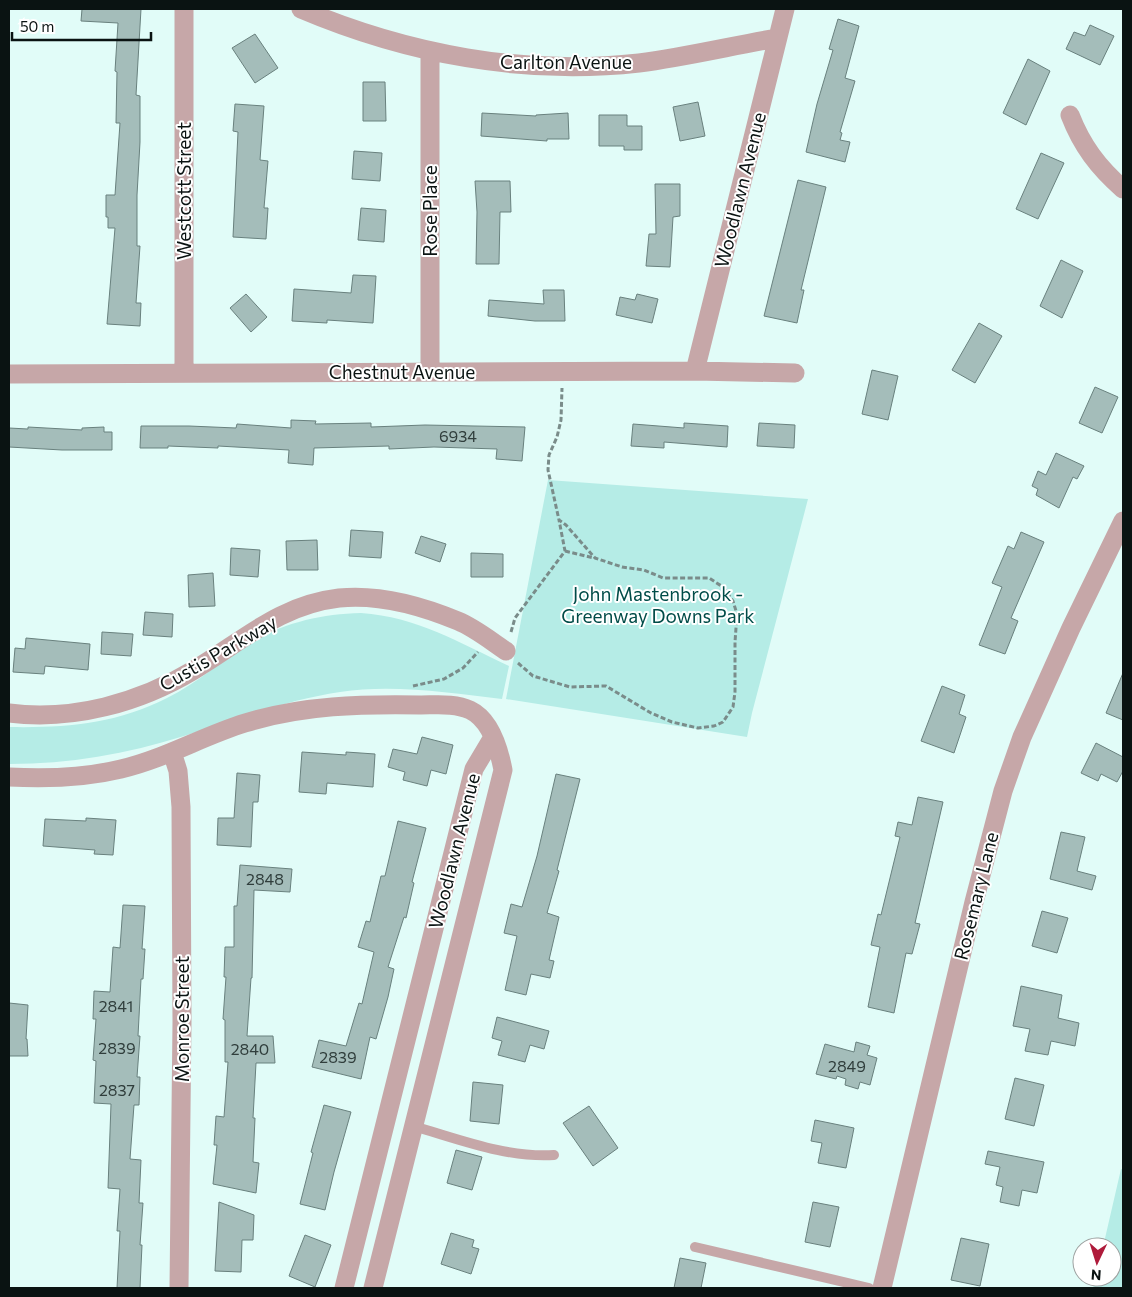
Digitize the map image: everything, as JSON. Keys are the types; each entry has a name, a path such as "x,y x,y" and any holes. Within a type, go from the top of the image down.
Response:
{"street":[{"name":"Westcott Street","path":"184,9 184,373"},
{"name":"Carlton Avenue","path":"301,9 387,41 480,61 531,66 638,63 777,38"},
{"name":"Woodlawn Avenue","path":"695,371 785,9"},
{"name":"Rose Place","path":"430,51 430,372"},
{"path":"1070,115 1075,129 1090,156 1123,189"},
{"name":"Chestnut Avenue","path":"9,374 695,371 795,373"},
{"name":"Rosemary Lane","path":"882,1288 969,920 1003,791 1022,738 1071,628 1123,521"},
{"name":"Custis Parkway","path":"9,713 57,714 88,711 122,703 164,686 196,670 256,628 276,618 310,604 340,598 371,599 411,605 459,622 506,651"},
{"path":"9,777 46,779 85,776 122,769 150,761 245,723 286,712 327,706 384,704 456,705 470,710 482,718 492,737"},
{"name":"Woodlawn Avenue","path":"372,1288 502,770 500,754 492,737"},
{"name":"Woodlawn Avenue","path":"344,1288 474,769 492,737"},
{"name":"Monroe Street","path":"172,752 178,771 181,807 182,1022 179,1288"},
{"path":"369,1187 396,1194"}],"lane":[{"path":"414,1126 499,1150 533,1156 554,1156"},
{"path":"695,1247 864,1288"}],"path":[{"path":"563,372 561,420 557,437 549,455 548,470 565,551 515,618 506,651 533,676 570,687 606,686 651,713 672,722 698,728 714,726 723,722 733,707 735,692 737,614 733,601 722,587 709,578 663,578 644,570 622,567 565,551"},
{"path":"558,520 566,525 595,558"},
{"path":"444,679 463,668"}],"green space":[{"name":"John Mastenbrook - Greenway Downs Park","path":"548,480 808,499 747,737 506,699"},
{"path":"361,613 381,615 419,625 509,666 502,699 401,689 340,692 280,705 163,742 119,753 76,760 9,764 9,727 50,727 90,723 129,714 178,692 252,642 278,629 318,617"},
{"path":"1121,1169 1123,1170 1123,1288 1093,1288 1122,1287 1122,1237 1105,1237"}],"building":[{"path":"82,9 141,9 136,95 140,96 137,246 140,246 136,303 141,303 140,326 107,324 115,228 108,228 106,195 115,195 120,123 116,123 117,72 115,71 118,23 81,21"},
{"path":"838,19 859,26 845,78 855,81 840,132 842,133 840,140 850,142 845,162 806,152 817,104 833,50 829,49"},
{"path":"1090,25 1114,36 1100,65 1066,49 1074,32 1085,36"},
{"path":"255,34 278,68 255,83 232,48"},
{"path":"1028,59 1050,71 1026,125 1003,113"},
{"path":"363,82 385,82 386,121 363,121"},
{"path":"698,102 705,136 680,141 673,107"},
{"path":"235,104 264,106 260,160 268,161 264,208 268,208 266,239 233,237 238,132 233,131"},
{"path":"482,113 536,116 568,113 569,139 547,139 547,141 481,136"},
{"path":"599,115 627,115 627,126 642,126 642,150 624,150 624,146 599,146"},
{"path":"354,151 382,153 380,181 352,179"},
{"path":"1041,153 1064,163 1038,219 1016,209"},
{"path":"798,180 826,187 801,290 804,290 797,323 764,316"},
{"path":"475,181 510,181 511,212 500,212 499,264 476,264 477,212"},
{"path":"655,184 680,184 680,216 673,217 670,267 646,266 649,234 656,234"},
{"path":"361,208 386,210 384,242 358,240"},
{"path":"1061,260 1083,271 1062,318 1040,306"},
{"path":"353,275 376,276 373,323 327,320 327,323 292,321 294,289 351,293"},
{"path":"543,290 564,290 565,321 535,321 488,316 489,300 544,304"},
{"path":"246,294 267,317 251,332 230,308"},
{"path":"637,294 658,299 652,323 616,315 620,297 635,300"},
{"path":"979,323 1002,336 975,383 952,370"},
{"path":"872,370 898,376 888,420 862,414"},
{"path":"1095,387 1118,397 1102,433 1079,423"},
{"path":"291,420 316,421 315,424 371,423 371,427 425,425 525,427 522,461 496,459 497,449 434,447 389,449 389,446 314,448 313,465 288,463 289,450 218,446 218,448 168,446 168,448 140,448 141,426 236,428 237,424 291,428"},
{"path":"684,423 728,426 727,447 664,442 664,448 631,446 633,424 684,428"},
{"path":"759,423 795,425 794,448 757,446"},
{"path":"28,427 82,430 82,428 104,427 104,432 112,432 112,450 9,447 9,428 28,429"},
{"path":"1056,453 1084,466 1077,479 1073,477 1059,508 1036,495 1038,489 1032,486 1038,471 1046,475"},
{"path":"351,530 383,532 381,558 349,556"},
{"path":"1021,532 1044,542 1011,618 1018,621 1005,654 979,645 1002,587 992,583 1008,546 1014,549"},
{"path":"421,536 446,544 440,562 415,553"},
{"path":"317,540 318,570 287,570 286,541"},
{"path":"231,548 260,550 258,577 230,575"},
{"path":"471,553 503,554 503,577 471,577"},
{"path":"213,573 215,606 189,607 188,575"},
{"path":"145,612 173,614 172,637 143,635"},
{"path":"102,632 133,634 131,656 101,654"},
{"path":"26,638 90,644 88,670 45,666 44,674 13,672 15,648 25,649"},
{"path":"1123,673 1123,720 1106,713"},
{"path":"942,686 965,695 959,714 966,717 954,753 921,741"},
{"path":"422,737 453,745 446,774 431,770 427,786 403,780 405,772 388,767 393,749 417,754"},
{"path":"1096,743 1123,757 1123,771 1117,782 1101,774 1098,781 1081,773"},
{"path":"302,752 346,755 346,752 375,754 373,787 327,783 326,794 299,792"},
{"path":"237,773 260,775 258,802 253,802 251,847 217,845 218,818 234,818"},
{"path":"556,774 580,779 557,870 559,871 547,913 559,917 549,960 554,961 550,978 531,974 526,995 505,990 517,936 504,933 511,904 522,907 537,856"},
{"path":"918,797 943,802 915,923 920,924 912,954 906,953 894,1013 868,1007 880,947 871,945 878,914 881,915 900,837 895,836 898,822 912,825"},
{"path":"86,818 116,820 113,855 94,854 95,850 43,846 45,819 86,821"},
{"path":"398,821 426,828 412,882 414,883 406,918 404,917 388,967 394,969 388,997 376,1039 370,1037 361,1079 312,1067 319,1040 346,1046 359,1003 362,1004 374,952 358,947 366,921 370,922 381,876 385,876"},
{"path":"1061,832 1085,837 1077,871 1096,876 1092,890 1050,879"},
{"path":"240,865 292,869 290,892 254,890 252,978 247,1036 273,1036 275,1063 256,1063 253,1162 259,1163 256,1193 213,1184 217,1145 214,1145 216,1116 224,1117 228,1062 225,1062 225,1020 223,1019 226,977 224,977 225,947 234,947 234,906 237,906"},
{"path":"123,905 145,906 142,949 145,949 143,979 141,979 138,1036 140,1036 137,1077 140,1077 139,1105 134,1105 130,1159 141,1160 139,1203 143,1203 140,1245 142,1245 140,1288 117,1288 120,1231 117,1231 120,1189 108,1188 111,1104 94,1103 96,1061 93,1060 96,1019 93,1019 94,991 110,992 113,947 120,948"},
{"path":"1042,911 1068,918 1057,953 1032,946"},
{"path":"1021,986 1062,995 1058,1018 1079,1023 1075,1046 1051,1041 1048,1055 1025,1051 1030,1029 1013,1026"},
{"path":"9,1003 28,1005 26,1039 28,1056 9,1056"},
{"path":"497,1017 549,1031 544,1049 530,1045 525,1062 498,1055 502,1041 492,1038"},
{"path":"856,1042 870,1046 867,1055 877,1058 870,1085 860,1082 858,1089 845,1085 846,1079 837,1076 836,1079 816,1074 825,1044 854,1052"},
{"path":"1015,1078 1044,1085 1034,1126 1005,1119"},
{"path":"473,1082 503,1085 499,1124 470,1121"},
{"path":"324,1105 351,1112 325,1210 300,1204 313,1153 311,1152"},
{"path":"589,1106 618,1148 593,1166 563,1123"},
{"path":"815,1120 854,1128 846,1168 818,1163 822,1143 811,1141"},
{"path":"456,1150 482,1157 472,1190 447,1183"},
{"path":"988,1151 1044,1162 1037,1193 1022,1190 1019,1206 1000,1202 1003,1187 996,1185 1000,1167 985,1164"},
{"path":"219,1202 254,1215 253,1240 242,1240 241,1272 215,1271"},
{"path":"813,1202 839,1207 830,1247 805,1242"},
{"path":"451,1233 474,1240 472,1247 479,1249 471,1274 441,1264"},
{"path":"305,1235 331,1245 315,1287 289,1276"},
{"path":"961,1238 989,1244 980,1286 951,1280"},
{"path":"680,1258 706,1263 701,1288 674,1288"}]}
